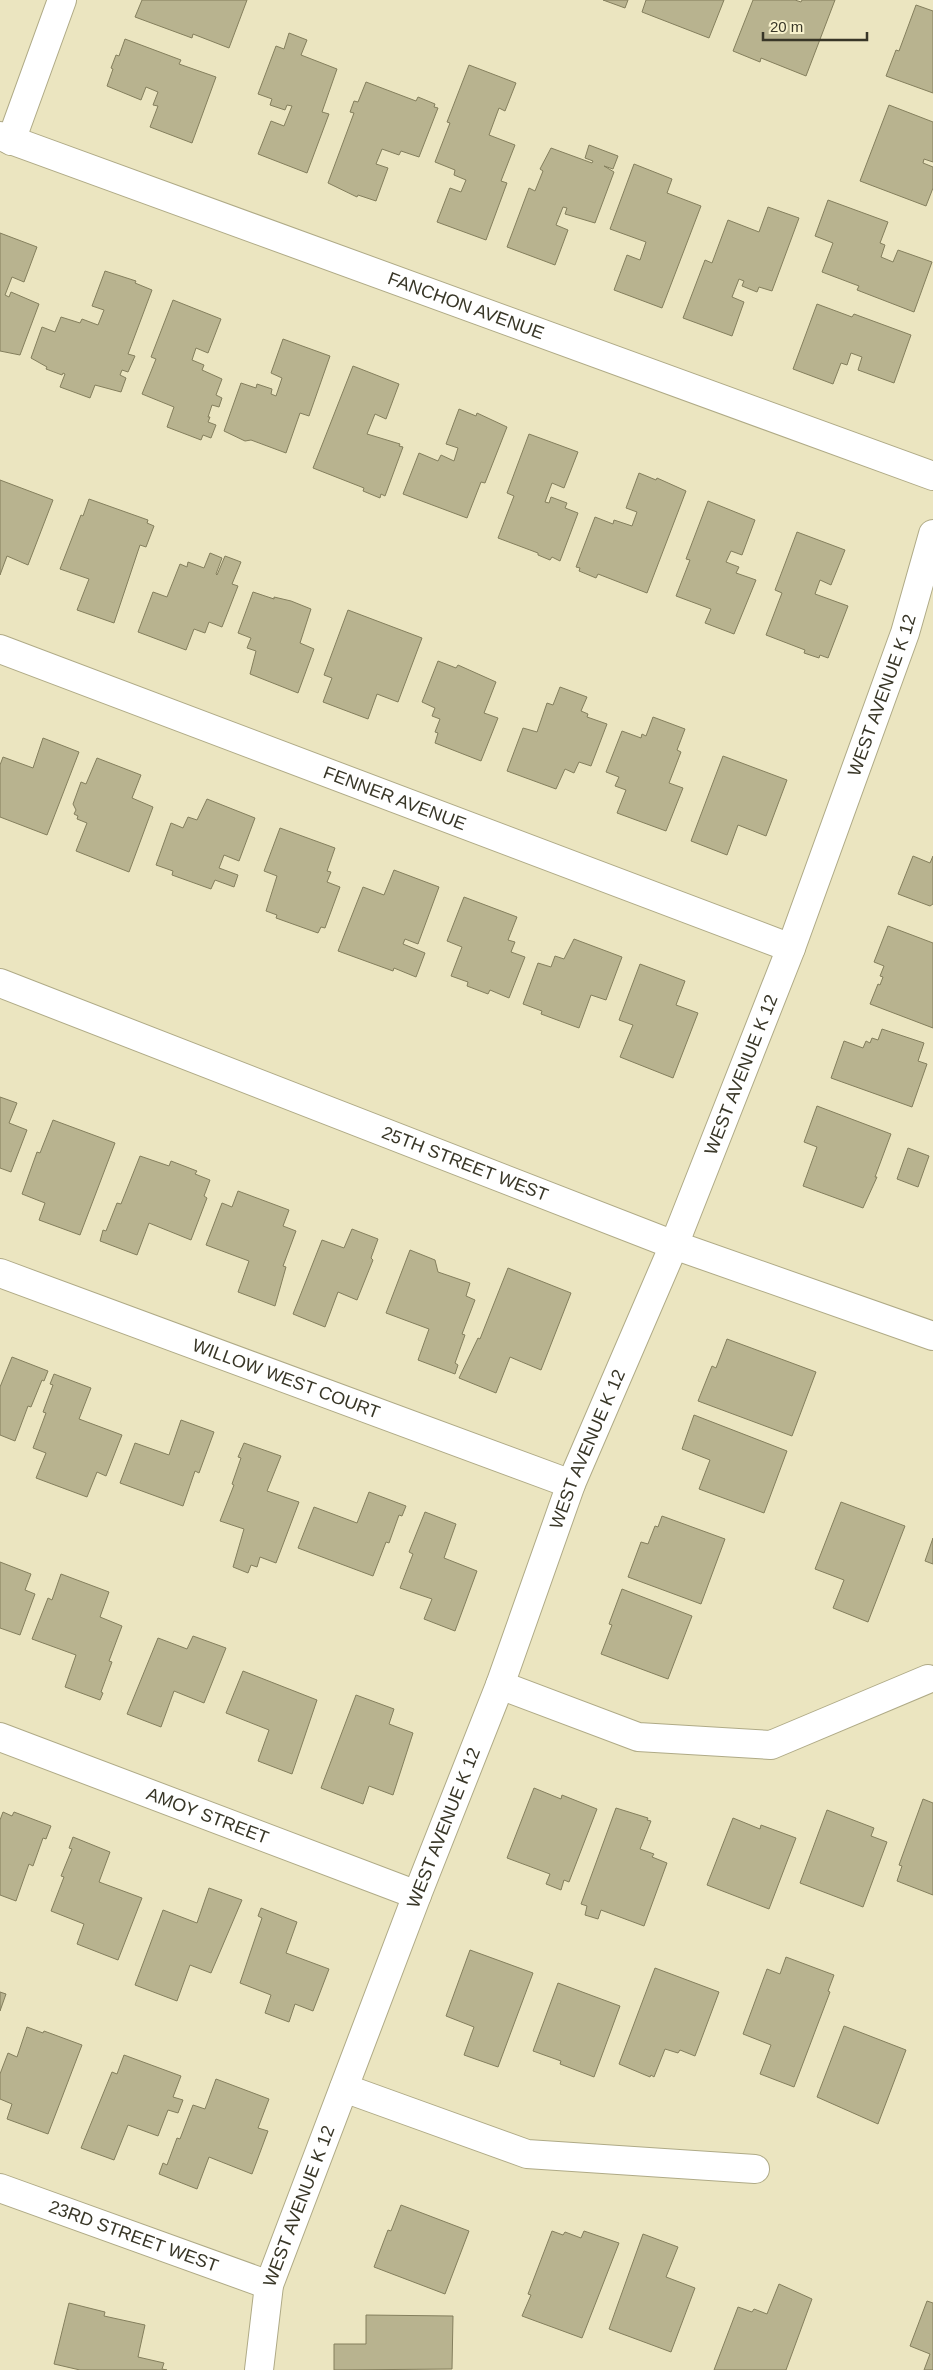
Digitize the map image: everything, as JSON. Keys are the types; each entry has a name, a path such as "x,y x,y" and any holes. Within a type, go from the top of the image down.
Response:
{"street":[{"path":"6,138 62,0"},
{"name":"FANCHON AVENUE","path":"6,138 933,476"},
{"name":"WEST AVENUE K 12","path":"259,2370 269,2284 417,1895 500,1685 572,1484 674,1245 791,948 906,633 933,534"},
{"name":"FENNER AVENUE","path":"0,649 791,948"},
{"name":"25TH STREET WEST","path":"0,983 674,1245 933,1336"},
{"name":"WILLOW WEST COURT","path":"0,1273 572,1484"},
{"path":"500,1685 638,1737 771,1745 928,1679"},
{"name":"AMOY STREET","path":"0,1737 417,1895"},
{"path":"344,2088 527,2154 755,2169"},
{"name":"23RD STREET WEST","path":"0,2188 269,2284"}],"building":[{"path":"142,0 247,0 229,48 193,34 192,38 135,17"},
{"path":"603,0 628,0 625,8"},
{"path":"646,0 724,0 709,38 642,12"},
{"path":"753,0 795,0 801,2 802,0 835,0 806,76 761,58 760,62 733,51"},
{"path":"916,5 933,11 933,93 886,76 896,50 899,51"},
{"path":"289,33 307,40 301,55 337,69 322,112 329,114 307,173 258,154 271,121 284,126 292,106 287,105 285,110 270,105 272,99 258,94 276,46 284,49"},
{"path":"125,39 181,60 179,64 216,77 192,143 150,127 158,106 153,105 158,92 146,87 141,100 107,86 113,69 111,68 116,55 119,56"},
{"path":"469,65 516,83 505,111 499,108 489,135 515,145 501,181 507,183 486,240 437,222 450,188 461,192 466,180 454,175 455,170 435,162 450,123 447,122"},
{"path":"366,82 416,101 418,97 435,104 434,107 438,108 419,157 401,151 399,155 382,149 376,164 388,168 376,201 358,195 357,197 328,183 354,113 350,112 354,101 358,102"},
{"path":"889,105 933,122 933,162 924,159 923,163 933,167 933,188 926,206 860,181"},
{"path":"589,145 618,156 613,169 604,166 614,172 595,223 565,214 567,208 563,207 556,225 568,230 555,265 507,247 529,188 535,191 543,171 540,169 551,148 592,163 593,161 585,158"},
{"path":"634,164 672,179 667,193 701,206 662,308 614,290 627,255 640,260 646,242 610,229"},
{"path":"828,200 888,222 880,243 885,245 881,257 893,262 898,250 932,262 914,312 857,290 859,286 822,272 833,243 815,236"},
{"path":"768,207 799,218 772,291 759,287 757,292 742,286 744,281 739,279 732,297 744,302 732,336 683,318 705,260 712,263 728,220 759,232"},
{"path":"0,233 37,247 24,282 12,277 5,295 9,297 11,292 39,304 20,355 0,351"},
{"path":"105,271 136,281 135,283 152,290 128,354 135,356 128,372 122,370 120,375 126,378 121,392 95,385 90,398 60,387 65,374 63,373 62,375 46,369 47,367 31,358 42,327 55,332 61,317 80,323 82,319 98,325 104,310 92,306"},
{"path":"173,300 221,319 208,353 196,348 192,360 204,365 202,370 222,379 216,395 222,398 219,407 212,405 208,417 210,417 208,422 216,425 211,438 203,435 201,440 167,427 174,407 142,394 156,359 151,357"},
{"path":"817,304 852,317 854,314 911,335 894,383 858,370 862,357 851,353 847,365 841,363 833,384 793,369"},
{"path":"283,339 330,356 309,416 300,413 286,453 251,440 245,441 224,431 241,383 256,388 257,384 272,389 271,394 276,396 282,378 271,373"},
{"path":"353,366 399,384 386,419 375,414 367,434 400,444 399,446 403,447 385,496 381,494 380,498 363,491 364,488 313,468"},
{"path":"459,409 476,416 477,413 507,427 485,483 481,482 467,518 403,494 419,453 438,461 441,455 454,461 458,448 446,444"},
{"path":"529,434 578,452 564,488 552,483 545,502 549,503 551,497 567,503 565,508 578,513 560,561 552,557 550,560 538,555 538,553 498,538 514,496 507,493"},
{"path":"639,473 656,480 657,478 686,491 647,593 598,574 596,578 579,571 580,568 576,567 595,517 613,524 614,520 632,526 637,512 626,508"},
{"path":"0,480 53,500 28,565 7,556 0,575"},
{"path":"89,499 148,520 147,523 154,526 146,547 140,545 114,623 77,610 89,579 60,569"},
{"path":"708,501 755,520 742,555 731,551 726,562 739,567 736,573 756,580 734,634 705,623 711,609 676,596 690,560 686,559"},
{"path":"797,532 845,550 831,585 820,580 815,594 848,606 828,658 820,655 819,658 804,653 805,650 766,635 782,593 775,590"},
{"path":"210,553 222,558 217,575 225,556 241,562 232,584 238,586 222,627 209,622 205,633 194,629 186,650 138,632 153,592 167,597 180,564 187,567 188,562 204,568"},
{"path":"253,592 274,599 274,597 291,601 311,609 300,643 314,649 298,693 250,674 256,651 247,648 251,638 238,633"},
{"path":"348,610 422,638 398,702 377,694 368,719 323,702 332,678 324,675"},
{"path":"438,661 456,668 458,665 496,682 484,713 498,718 481,761 435,743 438,733 435,732 440,719 432,716 435,708 422,702"},
{"path":"560,687 587,697 581,711 588,714 587,717 607,724 591,766 579,762 574,773 565,769 556,789 507,771 523,728 537,732 547,703 553,705"},
{"path":"653,717 685,729 677,750 681,752 669,783 683,788 666,831 617,813 626,790 615,786 619,777 606,772 622,731 641,738 642,734 646,736"},
{"path":"43,738 79,752 47,835 0,817 0,765 3,757 33,768"},
{"path":"723,756 787,780 766,836 738,825 727,855 691,841"},
{"path":"97,758 141,775 132,798 153,807 129,872 76,851 87,823 77,819 78,816 74,814 76,810 73,804 81,782 86,784"},
{"path":"207,799 255,818 239,861 224,855 219,868 238,875 234,887 215,880 211,889 172,875 173,871 156,865 171,823 183,828 188,817 197,820"},
{"path":"280,828 335,848 327,871 331,872 327,882 340,887 325,928 321,927 318,933 276,918 277,915 266,911 277,876 264,871"},
{"path":"913,856 930,863 933,856 933,904 930,906 898,894"},
{"path":"394,870 439,887 418,944 405,939 403,944 425,953 416,977 394,968 393,971 338,951 363,887 384,895"},
{"path":"464,897 517,917 508,940 515,942 511,952 525,957 509,998 490,990 488,994 467,986 468,982 451,976 462,947 447,941"},
{"path":"888,926 933,943 933,1028 870,1004 883,977 880,976 884,966 874,962"},
{"path":"574,939 622,957 606,1000 591,995 579,1028 541,1014 542,1011 523,1004 538,963 551,967 555,956 564,959"},
{"path":"640,964 685,981 676,1005 698,1013 673,1078 620,1057 633,1025 619,1020"},
{"path":"882,1029 924,1043 918,1061 927,1064 912,1107 831,1078 844,1041 863,1048 866,1041 870,1043 872,1038 878,1040"},
{"path":"0,1097 17,1103 9,1123 27,1130 11,1172 0,1168"},
{"path":"817,1106 891,1134 875,1177 877,1177 863,1208 803,1186 817,1147 804,1142"},
{"path":"53,1120 115,1143 80,1235 39,1220 45,1203 22,1194 37,1152 40,1153"},
{"path":"908,1148 929,1156 918,1187 897,1179"},
{"path":"140,1156 169,1166 171,1161 197,1171 195,1174 210,1180 204,1196 207,1198 191,1240 149,1223 137,1255 100,1241 103,1230 106,1231 117,1203 121,1204"},
{"path":"238,1191 289,1210 283,1226 296,1231 283,1266 286,1267 275,1306 238,1292 249,1261 206,1245 222,1203 232,1207"},
{"path":"352,1229 378,1239 371,1258 373,1260 357,1300 338,1292 325,1327 293,1314 322,1240 344,1248"},
{"path":"410,1250 435,1260 438,1272 470,1283 466,1296 475,1300 462,1334 465,1335 455,1363 458,1365 455,1374 418,1360 429,1329 386,1313"},
{"path":"508,1268 571,1293 541,1370 510,1357 496,1393 459,1378 478,1338 480,1339"},
{"path":"727,1339 816,1372 792,1436 698,1401 712,1366 716,1368"},
{"path":"12,1357 48,1371 44,1381 42,1380 31,1407 28,1406 15,1441 0,1435 0,1387"},
{"path":"54,1374 91,1388 79,1419 122,1435 106,1476 97,1472 87,1497 36,1478 46,1453 33,1448 46,1413 43,1412 53,1385 50,1384"},
{"path":"694,1415 787,1451 764,1513 699,1489 710,1460 682,1449"},
{"path":"181,1420 214,1432 199,1473 195,1471 183,1506 120,1483 135,1443 169,1455"},
{"path":"244,1443 281,1456 267,1491 299,1502 276,1563 260,1557 257,1567 251,1565 248,1573 233,1567 244,1529 220,1521 234,1485 232,1484 241,1458 238,1457"},
{"path":"369,1492 406,1506 402,1516 399,1515 389,1543 386,1542 373,1576 298,1548 314,1507 357,1523"},
{"path":"841,1502 905,1526 868,1622 833,1608 844,1580 815,1569"},
{"path":"425,1512 456,1524 444,1558 477,1571 455,1631 424,1619 432,1599 400,1588 413,1554 409,1552"},
{"path":"662,1516 725,1539 701,1604 628,1577 641,1542 648,1544 655,1526 658,1527"},
{"path":"933,1538 933,1564 925,1561"},
{"path":"0,1562 31,1574 25,1590 35,1594 20,1635 0,1628"},
{"path":"61,1574 109,1592 100,1617 122,1626 109,1661 112,1662 100,1700 65,1687 76,1655 32,1639 48,1598 52,1600"},
{"path":"622,1589 692,1616 668,1679 601,1654 612,1625 609,1624"},
{"path":"193,1636 226,1648 204,1703 174,1691 161,1727 127,1714 158,1638 187,1649"},
{"path":"243,1671 317,1700 292,1774 258,1761 269,1730 226,1713"},
{"path":"356,1695 394,1709 389,1724 413,1733 393,1795 369,1786 363,1804 321,1788"},
{"path":"534,1788 561,1799 562,1795 597,1809 569,1882 564,1880 561,1890 546,1884 550,1874 507,1858"},
{"path":"923,1799 933,1803 933,1895 897,1881 902,1866 899,1865"},
{"path":"616,1808 648,1818 647,1820 651,1821 640,1849 654,1854 652,1857 667,1863 644,1926 601,1910 598,1919 585,1915 587,1906 581,1904"},
{"path":"827,1810 874,1828 871,1836 887,1842 863,1907 800,1883"},
{"path":"3,1812 12,1816 14,1812 51,1826 46,1839 43,1838 33,1866 29,1864 16,1901 0,1895 0,1820"},
{"path":"733,1818 760,1829 761,1825 796,1838 769,1909 707,1885"},
{"path":"73,1837 110,1852 99,1882 142,1898 118,1960 77,1944 84,1924 51,1911 64,1877 61,1876 72,1849 69,1848"},
{"path":"209,1888 242,1900 211,1973 190,1965 177,2001 135,1985 163,1910 197,1923"},
{"path":"261,1908 297,1922 286,1953 329,1969 313,2011 295,2004 289,2022 265,2013 271,1995 240,1983 262,1918 258,1916"},
{"path":"470,1950 533,1973 498,2067 464,2055 474,2027 446,2016"},
{"path":"786,1957 834,1975 828,1991 830,1992 794,2087 760,2074 771,2045 743,2034 767,1969 780,1974"},
{"path":"655,1968 719,1992 695,2056 680,2050 678,2053 665,2049 654,2077 651,2075 650,2077 619,2064"},
{"path":"558,1983 620,2006 594,2077 560,2064 561,2061 533,2051"},
{"path":"0,1992 6,1994 0,2011"},
{"path":"844,2026 906,2050 878,2124 817,2097"},
{"path":"27,2027 82,2045 48,2134 7,2119 12,2104 0,2099 0,2074 8,2053 17,2057"},
{"path":"124,2055 181,2076 173,2097 183,2100 178,2113 168,2110 158,2136 128,2125 114,2160 81,2148 112,2072 117,2074"},
{"path":"216,2079 269,2099 258,2128 268,2131 252,2174 209,2157 197,2189 159,2174 163,2163 167,2165 177,2138 180,2139 193,2105 205,2109"},
{"path":"401,2205 469,2231 445,2294 374,2267 388,2230 391,2231"},
{"path":"552,2231 563,2235 565,2232 581,2238 584,2231 619,2243 582,2338 522,2316 531,2295 528,2294"},
{"path":"643,2234 678,2247 666,2277 695,2288 671,2352 609,2329"},
{"path":"779,2284 812,2299 786,2370 714,2370 738,2307 752,2312 754,2309 767,2314"},
{"path":"927,2301 933,2303 933,2370 924,2370 930,2354 910,2346"},
{"path":"69,2303 105,2312 104,2316 145,2325 138,2357 164,2363 162,2369 167,2370 80,2370 54,2364"},
{"path":"366,2315 453,2316 452,2369 334,2370 334,2344 366,2344"}]}
